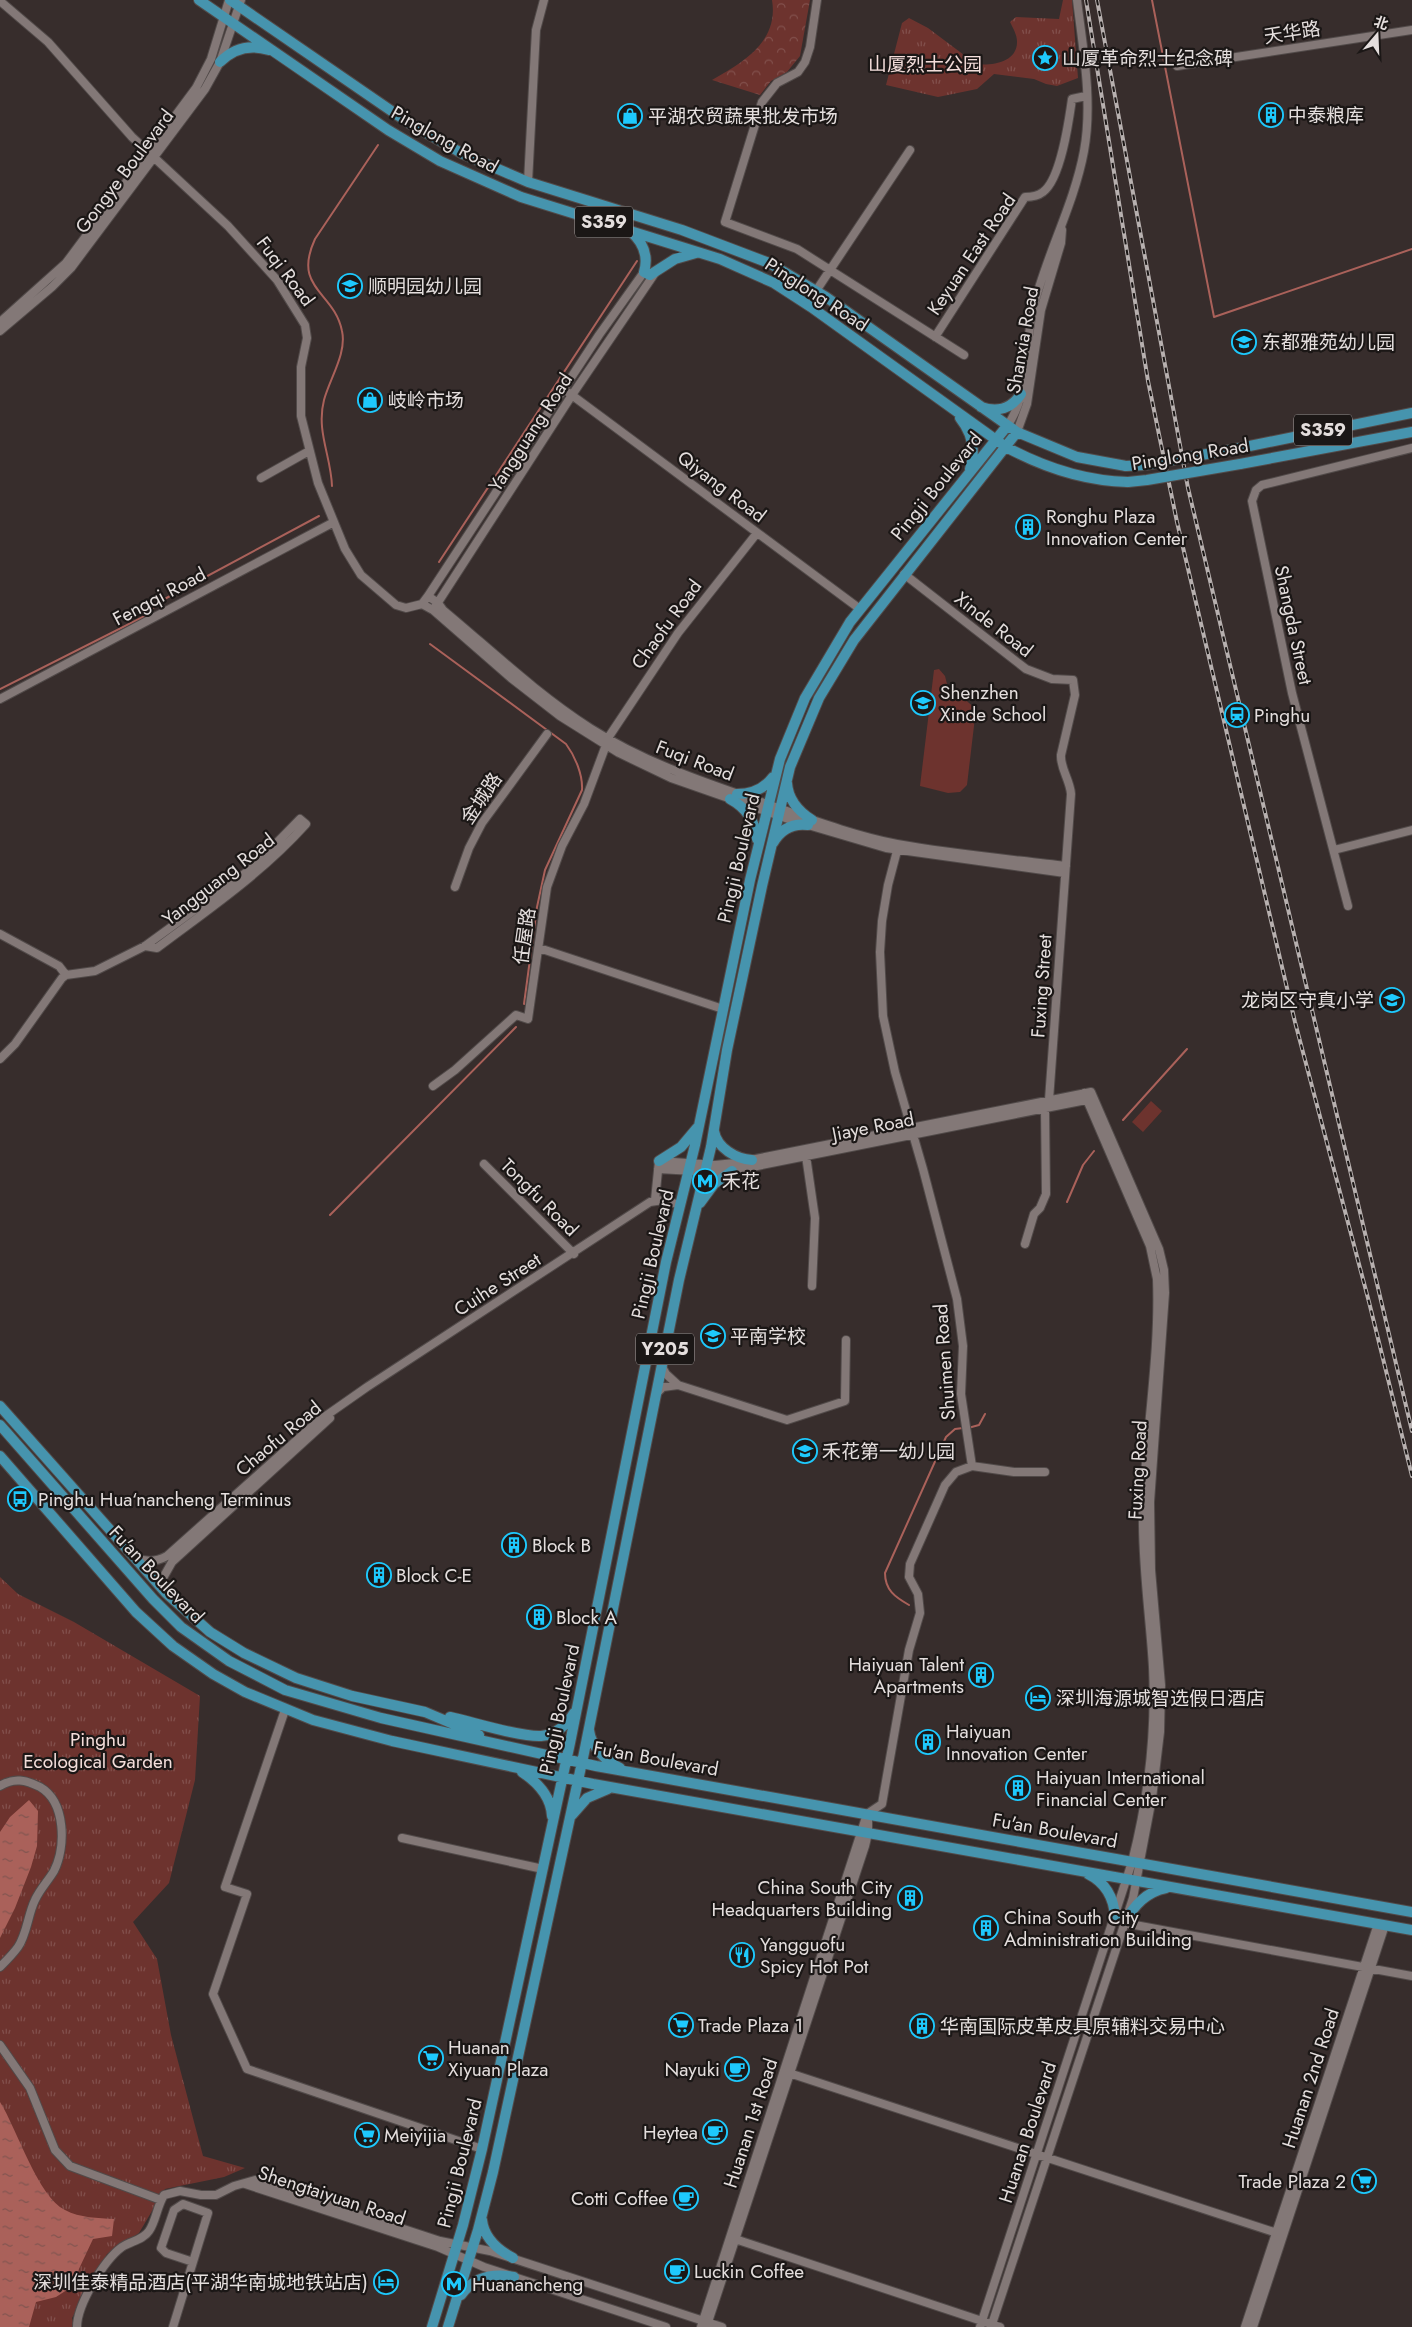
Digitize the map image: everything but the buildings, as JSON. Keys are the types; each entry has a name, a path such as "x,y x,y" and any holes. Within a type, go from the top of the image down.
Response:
{"main road":[{"name":"Pinglong Road","path":"200,0 388,130 440,161 521,196 705,254 756,274 791,293 1006,447 1022,455 1072,473 1105,480 1128,482 1147,480 1412,432"},
{"name":"Pinglong Road","path":"234,1 436,140 491,168 528,182 682,230 738,250 788,273 1007,426 1077,457 1126,466 1145,465 1412,413"},
{"path":"220,62 234,51 248,47 263,48 279,54"},
{"path":"624,228 637,237 644,250 646,263 644,272 650,275 682,256 705,254"},
{"path":"977,405 993,410 1007,407 1021,394"},
{"path":"954,411 966,427 972,444 973,458 966,476"},
{"name":"Pingji Boulevard","path":"432,2327 456,2249 482,2149 567,1759 674,1230 690,1168 757,848 776,772 804,698 824,663 860,609 1007,426"},
{"name":"Pingji Boulevard","path":"448,2327 482,2216 578,1781 662,1367 714,1130 727,1050 778,812 788,776 811,715 838,665 858,634 1017,432"},
{"path":"757,848 757,833 751,818 733,797 759,790 769,782 776,772"},
{"path":"788,776 791,798 810,822"},
{"path":"770,848 776,837 784,830 795,825 810,822"},
{"path":"704,1098 719,1101"},
{"path":"658,1165 687,1142 700,1120"},
{"path":"714,1130 717,1140 728,1152 744,1159 752,1160"},
{"path":"695,1215 708,1190 732,1171"},
{"path":"674,1230 690,1234"},
{"path":"0,1406 166,1593 210,1632 244,1653 279,1671 333,1690 425,1712 541,1736 554,1732 566,1724 578,1702"},
{"name":"Fu'an Boulevard","path":"0,1425 124,1567 188,1633 230,1661 267,1682 309,1698 355,1712 628,1771 1412,1912"},
{"name":"Fu'an Boulevard","path":"0,1456 136,1612 160,1635 185,1656 213,1674 245,1692 285,1710 362,1734 578,1781 1412,1930"},
{"path":"85,1503 124,1567"},
{"path":"425,1712 500,1744"},
{"path":"589,1728 591,1739 598,1750 614,1765 628,1771"},
{"path":"512,1767 528,1776 541,1788 552,1811 552,1828"},
{"path":"569,1820 577,1807 587,1798 599,1791 614,1788"},
{"path":"833,1827 836,1809"},
{"path":"901,1839 904,1821"},
{"path":"1038,1863 1041,1846"},
{"path":"1080,1871 1097,1879 1108,1891 1114,1906 1115,1917"},
{"path":"1206,1893 1209,1876"},
{"path":"1125,1922 1137,1903 1151,1892 1174,1888"},
{"path":"482,2216 484,2229 494,2244 513,2258"},
{"path":"456,2305 464,2291 482,2278 497,2275 514,2277"}],"street":[{"path":"528,182 536,30 544,0"},
{"path":"817,0 810,47 804,62 798,72 777,83 762,102 725,222 798,249 964,355"},
{"name":"Shanxia Road","path":"1007,426 1021,394 1033,309 1054,241 1063,223 1084,153 1087,127 1086,96 1077,0"},
{"name":"Fuqi Road","path":"0,1 48,42 120,124 219,217 271,272 302,318 306,338 301,367 300,410 318,483 350,558 368,581 400,607 422,604 433,610 537,699 607,742 733,797 810,822 861,835 912,846 1065,870"},
{"name":"Gongye Boulevard","path":"0,331 52,287 71,268 151,155 205,73 228,20 234,1"},
{"name":"Gongye Boulevard","path":"1,320 66,263 205,89 220,62 228,20"},
{"name":"天华路","path":"1177,66 1412,30"},
{"name":"Keyuan East Road","path":"935,337 1025,197 1035,196 1045,191 1055,176 1072,99 1086,96"},
{"path":"816,291 910,150"},
{"name":"Shanxia Road","path":"1017,432 1027,404 1038,322 1061,243 1063,223"},
{"name":"Yangguang Road","path":"428,596 564,389 644,272"},
{"name":"Yangguang Road","path":"433,610 572,395 655,273"},
{"path":"1,320 11,322"},
{"name":"Qiyang Road","path":"564,389 860,609"},
{"name":"Shangda Street","path":"1348,906 1292,692 1253,508 1254,495 1262,485 1412,448"},
{"path":"261,478 310,451"},
{"name":"Fengqi Road","path":"0,699 334,522"},
{"name":"Chaofu Road","path":"607,742 678,632 757,533"},
{"name":"Xinde Road","path":"904,574 1026,669 1052,679 1073,680"},
{"path":"422,604 428,596"},
{"name":"Fuqi Road","path":"428,596 550,700 607,742"},
{"name":"Fuxing Street","path":"1049,1100 1070,784 1061,762 1075,695 1073,680"},
{"name":"金城路","path":"455,887 469,848 482,824 547,734"},
{"name":"任屋路","path":"432,1086 455,1070 516,1014 528,1019 547,887 552,870 584,804 607,742"},
{"name":"Yangguang Road","path":"66,975 95,971 145,946 251,870 303,822"},
{"name":"Fuqi Road","path":"810,822 852,840 897,851 1065,870"},
{"path":"1334,850 1412,830"},
{"name":"Shuimen Road","path":"897,851 888,885 882,921 881,993 889,1047 959,1313 963,1346 961,1394 963,1418 972,1466"},
{"path":"0,934 59,966 66,975 57,983 15,1044 0,1059"},
{"path":"539,948 723,1009"},
{"name":"Jiaye Road","path":"658,1165 732,1171 806,1156 1049,1100 1089,1096"},
{"name":"Jiaye Road","path":"706,1168 1045,1109 1089,1096"},
{"name":"Fuxing Road","path":"1089,1096 1155,1237 1162,1259 1165,1281 1150,1510 1151,1570 1160,1666 1161,1710 1155,1776 1136,1863"},
{"path":"1025,1244 1034,1214 1040,1208 1046,1194 1045,1109"},
{"path":"806,1156 815,1218 812,1286"},
{"name":"Tongfu Road","path":"484,1164 574,1254"},
{"path":"658,1165 655,1200 680,1205"},
{"name":"Cuihe Street","path":"336,1411 367,1387 655,1200"},
{"path":"662,1367 666,1374 678,1385 787,1420 845,1401 846,1340"},
{"path":"657,1393 663,1387 678,1385"},
{"name":"Chaofu Road","path":"131,1554 147,1561 154,1561 167,1556 309,1429 336,1411"},
{"name":"Chaofu Road","path":"166,1593 162,1578 172,1562 313,1435 336,1411"},
{"path":"867,1814 882,1804 910,1650 920,1613 918,1594 909,1577 910,1564 945,1485 956,1472 972,1466 1014,1472 1045,1472"},
{"path":"285,1710 225,1886 247,1894 213,1994 247,2069 482,2149"},
{"path":"0,1786 9,1781 28,1781 45,1790 57,1806 61,1821 61,1853 54,1871 35,1899 19,1946 0,1967"},
{"name":"Huanan 1st Road","path":"705,2324 865,1833 867,1814"},
{"path":"402,1838 543,1869"},
{"name":"Huanan Boulevard","path":"994,2326 1125,1922 1136,1863"},
{"name":"Huanan Boulevard","path":"981,2324 1115,1917 1132,1880"},
{"path":"1125,1922 1412,1976"},
{"name":"Huanan 2nd Road","path":"1253,2327 1280,2234 1382,1924"},
{"path":"0,2045 30,2088 55,2150 70,2166 160,2200 149,2232 141,2239 123,2246 101,2271 78,2316 77,2327"},
{"path":"787,2072 1280,2234"},
{"name":"Shengtaiyuan Road","path":"160,2200 170,2192 180,2191 201,2195 216,2195 243,2183 255,2180 456,2249"},
{"path":"173,2327 208,2212 183,2204 174,2210 160,2248 166,2253 192,2262"},
{"name":"Huanan 2nd Road","path":"1245,2327 1280,2234"},
{"path":"733,2238 981,2324 994,2326"},
{"path":"456,2249 473,2247 513,2258 705,2324 722,2327"},
{"path":"456,2249 469,2260 514,2277 666,2327"}],"green space":[{"path":"772,0 810,0 800,56 787,72 771,81 760,95 712,80 746,58 764,39 770,28 773,15"},
{"name":"山厦烈士公园","path":"1063,0 1072,0 1078,78 1057,86 1034,79 994,74 977,89 938,97 886,85 902,23 909,18 928,28 976,64 989,64 1009,58 1016,48 1016,36 1010,22 1016,17 1059,19"},
{"path":"939,669 945,676 947,684 976,709 967,785 960,792 948,793 920,786 934,670"},
{"path":"1151,1101 1162,1111 1143,1132 1132,1122"},
{"name":"Pinghu Ecological Garden","path":"0,1577 18,1594 74,1622 200,1696 195,1780 169,1883 133,1922 157,1959 171,2035 203,2156 245,2168 224,2177 165,2189 139,2233 107,2254 72,2318 74,2327 0,2327"}],"water":[{"path":"29,1800 38,1811 37,1846 15,1908 0,1938 0,1832 10,1817"},
{"path":"0,2102 37,2177 55,2203 77,2215 114,2219 112,2236 93,2239 70,2288 56,2297 36,2302 29,2327 0,2327"}],"waterway":[{"path":"1152,0 1214,317 1412,249"},
{"path":"332,486 323,433 322,411 324,400 340,357 343,339 338,318 311,280 308,269 309,256 315,239 378,145"},
{"path":"439,562 637,261"},
{"path":"0,689 145,616 159,602 319,516"},
{"path":"430,644 566,744 580,772 582,790 545,870 537,907 524,1004"},
{"path":"330,1215 516,1027"},
{"path":"1123,1120 1187,1049"},
{"path":"1067,1202 1083,1165 1094,1151"},
{"path":"968,1428 979,1425 985,1414"},
{"path":"909,1605 892,1592 885,1579 885,1573 946,1437 955,1429 963,1428"}],"railway":[{"path":"1086,0 1148,381 1177,522 1295,1022 1369,1302 1412,1476"},
{"path":"1097,0 1188,488 1412,1431"}],"place":[{"name":"山厦革命烈士纪念碑","path":"1045,58"},
{"name":"中泰粮库","path":"1271,115"},
{"name":"平湖农贸蔬果批发市场","path":"630,116"},
{"name":"顺明园幼儿园","path":"350,286"},
{"name":"东都雅苑幼儿园","path":"1244,342"},
{"name":"岐岭市场","path":"370,400"},
{"name":"Ronghu Plaza Innovation Center","path":"1028,527"},
{"name":"Shenzhen Xinde School","path":"923,703"},
{"name":"Pinghu","path":"1237,715"},
{"name":"龙岗区守真小学","path":"1392,1000"},
{"name":"禾花","path":"705,1181"},
{"name":"平南学校","path":"713,1336"},
{"name":"禾花第一幼儿园","path":"805,1451"},
{"name":"Pinghu Hua‘nancheng Terminus","path":"20,1499"},
{"name":"Block B","path":"514,1545"},
{"name":"Block C-E","path":"379,1575"},
{"name":"Block A","path":"539,1617"},
{"name":"Haiyuan Talent Apartments","path":"981,1675"},
{"name":"深圳海源城智选假日酒店","path":"1038,1698"},
{"name":"Haiyuan Innovation Center","path":"928,1742"},
{"name":"Haiyuan International Financial Center","path":"1018,1788"},
{"name":"China South City Headquarters Building","path":"910,1898"},
{"name":"China South City Administration Building","path":"986,1928"},
{"name":"Yangguofu Spicy Hot Pot","path":"742,1955"},
{"name":"Trade Plaza 1","path":"681,2025"},
{"name":"华南国际皮革皮具原辅料交易中心","path":"922,2026"},
{"name":"Huanan Xiyuan Plaza","path":"431,2058"},
{"name":"Nayuki","path":"737,2069"},
{"name":"Heytea","path":"715,2132"},
{"name":"Meiyijia","path":"367,2135"},
{"name":"Trade Plaza 2","path":"1364,2181"},
{"name":"Cotti Coffee","path":"686,2198"},
{"name":"Luckin Coffee","path":"677,2271"},
{"name":"深圳佳泰精品酒店(平湖华南城地铁站店)","path":"386,2282"},
{"name":"Huanancheng","path":"454,2284"}]}
